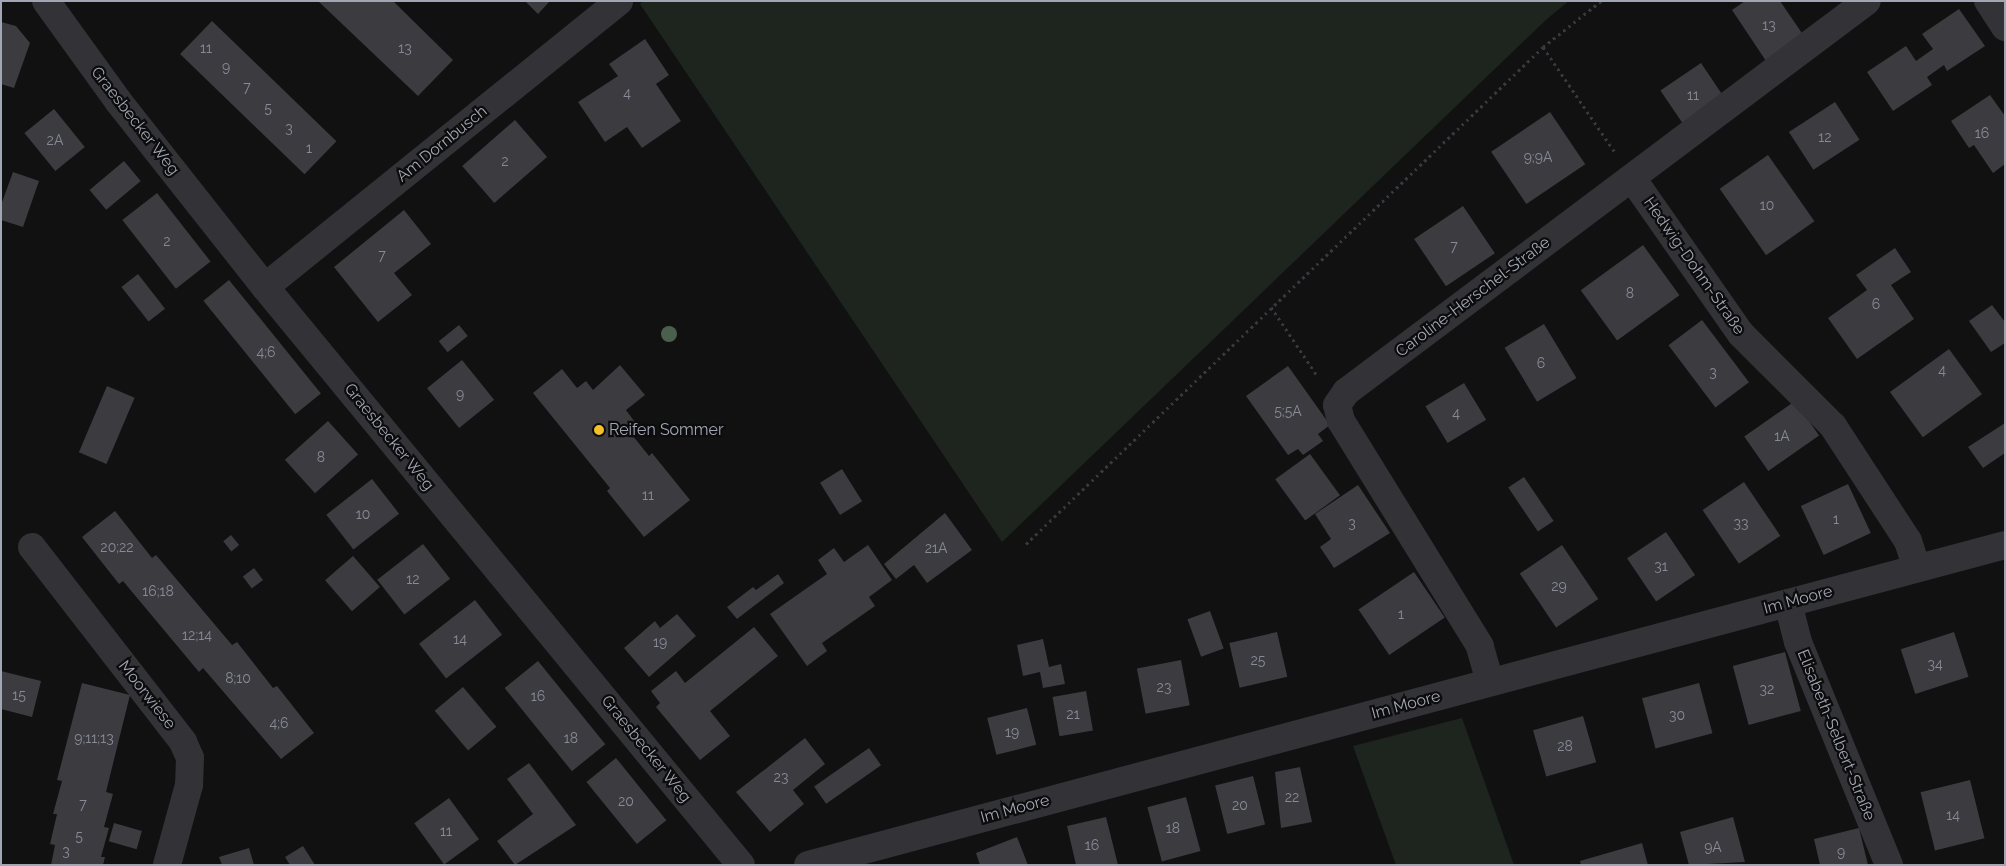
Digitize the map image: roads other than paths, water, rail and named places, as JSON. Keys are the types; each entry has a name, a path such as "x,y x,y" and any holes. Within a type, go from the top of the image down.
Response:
{"street":[{"name":"Graesbecker Weg","path":"46,1 118,101 265,287 737,863"},
{"name":"Am Dornbusch","path":"265,287 619,1"},
{"name":"Caroline-Herschel-Straße","path":"1490,682 1480,646 1340,421 1337,405 1346,392 1867,1"},
{"path":"1988,1 2005,27"},
{"name":"Hedwig-Dohm-Straße","path":"1632,178 1741,334 1833,426 1908,541 1918,568"},
{"name":"Im Moore","path":"808,865 2005,545"},
{"name":"Moorwiese","path":"32,547 183,742 190,758 189,785 167,865"},
{"name":"Elisabeth-Selbert-Straße","path":"1788,603 1798,642 1889,865"}],"place":[{"name":"Reifen Sommer","path":"599,430"}]}
